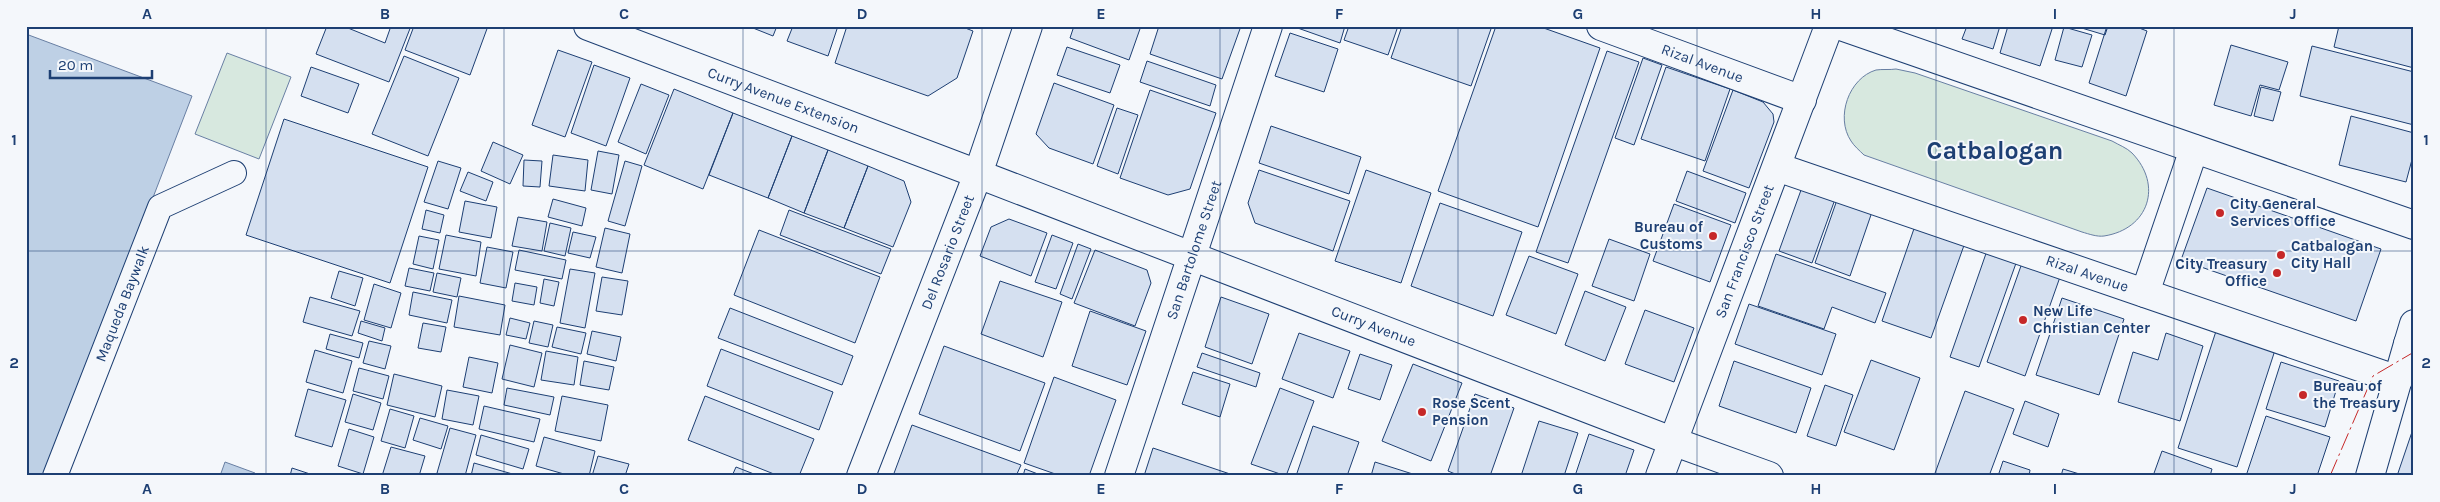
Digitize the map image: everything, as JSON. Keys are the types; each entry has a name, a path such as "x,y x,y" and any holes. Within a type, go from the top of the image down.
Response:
{"street":[{"name":"Curry Avenue Extension","path":"588,26 978,174"},
{"name":"Del Rosario Street","path":"861,476 978,174 1028,26"},
{"name":"San Bartolome Street","path":"1119,476 1268,26"},
{"name":"Rizal Avenue","path":"1601,26 1802,100"},
{"name":"San Francisco Street","path":"1660,476 1830,26"},
{"path":"1841,26 2414,225"},
{"path":"2144,293 2194,148"},
{"name":"Rizal Avenue","path":"1777,167 2398,380"},
{"name":"Maqueda Baywalk","path":"56,476 160,207 234,173"},
{"name":"Curry Avenue","path":"978,174 1672,441 1769,476"},
{"path":"2370,476 2412,338"}],"shaded area":[{"path":"227,53 291,77 259,159 195,134"},
{"path":"1896,69 1915,73 2112,141 2125,148 2142,165 2147,178 2149,191 2147,204 2141,215 2132,225 2119,232 2104,236 2093,235 1864,155 1852,143 1846,131 1844,121 1847,100 1858,81 1867,74 1876,70"}],"water":[{"path":"26,34 192,96 46,476 26,476"},
{"path":"225,462 255,473 254,476 220,476"}],"building":[{"path":"327,26 343,26 385,43 391,26 411,26 389,82 316,54"},
{"path":"414,26 488,26 470,75 405,50"},
{"path":"748,26 777,26 773,36"},
{"path":"793,26 838,26 828,56 787,41"},
{"path":"847,26 960,26 973,31 957,78 928,96 835,63"},
{"path":"1074,26 1141,26 1129,60 1070,38"},
{"path":"1159,26 1241,26 1222,79 1150,54"},
{"path":"1292,26 1345,26 1340,43"},
{"path":"1349,26 1398,26 1388,55 1344,40"},
{"path":"1402,26 1492,26 1471,86 1391,58"},
{"path":"1496,26 1538,26 1600,48 1538,227 1438,191"},
{"path":"1967,26 2000,26 1993,49 1962,39"},
{"path":"2008,26 2053,26 2040,66 2000,53"},
{"path":"2075,26 2108,26 2105,35"},
{"path":"2107,26 2134,26 2147,31 2126,96 2089,83"},
{"path":"2339,26 2414,26 2414,68 2334,47"},
{"path":"2064,27 2092,35 2082,67 2055,60"},
{"path":"1290,33 1338,49 1324,92 1275,76"},
{"path":"2231,45 2288,62 2279,90 2260,85 2251,116 2214,105"},
{"path":"2312,46 2414,72 2414,125 2300,96"},
{"path":"1067,47 1120,65 1110,93 1057,75"},
{"path":"558,50 592,62 565,137 532,125"},
{"path":"1607,51 1639,62 1568,263 1536,252"},
{"path":"404,56 459,78 428,156 372,134"},
{"path":"1643,58 1662,65 1634,145 1615,138"},
{"path":"1147,61 1216,85 1210,106 1140,82"},
{"path":"594,65 630,78 606,146 571,133"},
{"path":"311,67 359,84 348,113 301,96"},
{"path":"1666,67 1730,89 1705,161 1641,139"},
{"path":"1054,83 1114,105 1093,164 1049,148 1036,134"},
{"path":"641,84 669,95 646,154 618,142"},
{"path":"2261,87 2281,92 2273,121 2254,116"},
{"path":"674,89 733,113 703,189 644,165"},
{"path":"1150,90 1216,113 1190,189 1168,195 1120,178"},
{"path":"1733,90 1763,102 1773,114 1774,122 1749,188 1703,171"},
{"path":"1117,108 1138,115 1118,174 1097,166"},
{"path":"733,113 792,136 768,198 709,175"},
{"path":"2351,116 2414,133 2414,152 2406,182 2339,165"},
{"path":"284,119 428,167 390,283 246,235"},
{"path":"1271,126 1361,157 1349,194 1259,163"},
{"path":"792,136 828,150 804,213 768,198"},
{"path":"493,142 523,155 510,184 481,171"},
{"path":"828,150 868,166 844,228 804,213"},
{"path":"598,151 619,155 612,194 591,190"},
{"path":"553,155 588,160 585,191 549,186"},
{"path":"524,160 542,161 540,187 523,186"},
{"path":"438,161 461,168 448,209 424,202"},
{"path":"625,161 642,166 625,226 608,221"},
{"path":"868,166 904,181 911,202 893,247 844,228"},
{"path":"1259,170 1350,201 1333,251 1255,223 1248,203"},
{"path":"1366,170 1431,193 1401,283 1335,261"},
{"path":"1687,171 1746,193 1735,223 1676,201"},
{"path":"468,172 493,182 486,201 460,191"},
{"path":"1805,179 1838,191 1812,263 1779,251"},
{"name":"Catbalogan City Hall","path":"2207,188 2381,249 2356,321 2181,260"},
{"path":"1838,197 1873,209 1850,276 1815,263"},
{"path":"553,199 586,208 582,226 548,217"},
{"path":"465,201 497,207 491,238 459,232"},
{"path":"1440,203 1522,232 1493,316 1411,286"},
{"path":"1674,204 1731,225 1710,282 1653,261"},
{"path":"426,210 444,215 440,233 422,229"},
{"path":"789,210 891,249 881,274 780,235"},
{"path":"518,217 547,222 542,251 512,246"},
{"path":"1009,219 1047,233 1031,276 980,256 991,227"},
{"path":"1917,220 1967,237 1931,338 1882,321"},
{"path":"550,223 571,228 565,256 544,251"},
{"path":"605,228 630,234 622,273 596,267"},
{"path":"759,230 880,277 855,343 734,295"},
{"path":"573,232 596,237 590,258 568,253"},
{"path":"446,235 481,242 476,276 439,269"},
{"path":"1052,235 1073,243 1056,289 1035,282"},
{"path":"419,236 439,240 433,269 413,264"},
{"path":"1609,239 1650,254 1634,301 1592,286"},
{"path":"1990,242 2020,252 1979,367 1950,357"},
{"path":"1078,244 1091,249 1072,299 1060,294"},
{"path":"487,247 513,252 506,288 480,283"},
{"path":"519,250 566,260 562,279 515,270"},
{"path":"1095,250 1147,270 1151,283 1135,326 1074,303"},
{"path":"1776,254 1886,293 1875,323 1832,307 1824,329 1758,306"},
{"path":"1529,256 1578,274 1556,334 1506,315"},
{"name":"New Life Christian Center","path":"2022,263 2060,277 2025,376 1987,362"},
{"path":"409,268 434,273 430,291 405,286"},
{"path":"570,269 595,273 585,328 560,323"},
{"path":"339,271 363,278 355,306 331,298"},
{"path":"437,273 461,278 457,297 433,292"},
{"path":"602,277 628,281 622,315 596,311"},
{"path":"544,279 559,282 554,306 540,303"},
{"path":"1000,281 1062,302 1043,357 981,334"},
{"path":"515,283 537,287 534,305 512,301"},
{"path":"374,284 401,293 391,328 364,320"},
{"path":"1585,291 1626,307 1605,361 1565,345"},
{"path":"413,292 452,300 447,323 409,315"},
{"path":"459,296 505,305 500,335 454,327"},
{"path":"310,297 360,311 352,336 303,322"},
{"path":"1221,297 1269,314 1252,364 1205,347"},
{"path":"2062,298 2124,319 2099,395 2036,375"},
{"path":"1749,304 1836,334 1822,375 1735,344"},
{"path":"730,308 853,356 842,385 718,338"},
{"path":"1645,310 1694,328 1674,382 1625,364"},
{"path":"1090,311 1146,331 1127,385 1072,366"},
{"path":"510,318 530,323 526,339 506,335"},
{"path":"361,321 385,328 382,341 358,333"},
{"path":"534,321 553,325 548,347 529,343"},
{"path":"423,323 446,327 441,352 418,348"},
{"path":"2218,325 2277,344 2237,467 2178,448"},
{"path":"557,327 586,333 581,354 552,347"},
{"path":"592,331 621,337 616,361 587,354"},
{"path":"1299,333 1350,351 1333,398 1282,379"},
{"path":"2166,333 2203,346 2180,421 2118,402 2133,352 2158,360"},
{"path":"330,334 363,343 359,358 326,349"},
{"path":"369,341 391,346 385,369 363,363"},
{"path":"510,345 542,353 534,387 502,379"},
{"path":"944,346 1045,383 1020,451 919,414"},
{"path":"721,349 833,392 819,430 707,386"},
{"path":"315,350 352,361 343,393 306,382"},
{"path":"546,351 578,357 574,385 541,380"},
{"path":"1202,353 1260,373 1256,387 1197,367"},
{"path":"1360,354 1392,365 1380,400 1348,389"},
{"path":"469,357 498,363 492,393 463,387"},
{"path":"1871,360 1920,378 1894,450 1844,432"},
{"path":"584,361 614,367 609,390 580,385"},
{"path":"1734,361 1811,388 1796,433 1719,406"},
{"name":"Bureau of the Treasury","path":"2281,362 2339,381 2325,427 2266,409"},
{"name":"Rose Scent Pension","path":"1413,364 1462,383 1431,461 1382,441"},
{"path":"359,368 389,376 383,399 353,391"},
{"path":"1193,372 1230,384 1220,417 1182,404"},
{"path":"394,374 442,386 435,417 387,405"},
{"path":"1054,377 1116,400 1089,476 1061,476 1024,463"},
{"path":"1825,385 1853,395 1836,446 1807,436"},
{"path":"507,388 554,397 550,415 504,405"},
{"path":"1280,388 1314,401 1286,476 1251,464"},
{"path":"308,389 346,400 332,447 295,436"},
{"path":"447,390 479,396 473,425 442,419"},
{"path":"1965,391 2014,409 1989,476 1934,476"},
{"path":"353,394 381,403 373,430 345,422"},
{"path":"1475,394 1514,408 1490,476 1460,476 1448,471"},
{"path":"562,396 608,405 601,441 555,431"},
{"path":"705,396 814,439 799,476 779,476 688,440"},
{"path":"2025,401 2059,414 2048,447 2013,434"},
{"path":"484,406 540,419 534,442 479,429"},
{"path":"390,409 414,416 405,448 381,441"},
{"path":"2266,416 2330,437 2317,476 2246,476"},
{"path":"420,418 448,426 441,449 413,440"},
{"path":"1539,421 1578,433 1564,476 1521,476"},
{"path":"912,425 1021,465 1016,476 893,476"},
{"path":"1313,426 1359,442 1347,476 1296,476"},
{"path":"2414,426 2414,476 2397,476"},
{"path":"450,428 476,435 465,476 446,476 437,473"},
{"path":"349,429 374,437 363,474 338,466"},
{"path":"1589,434 1634,450 1625,476 1575,476"},
{"path":"481,435 529,449 523,469 476,455"},
{"path":"544,437 595,451 589,476 571,476 536,466"},
{"path":"391,447 425,456 419,476 382,476"},
{"path":"1153,448 1236,476 1144,476"},
{"path":"2162,451 2212,469 2210,476 2153,476"},
{"path":"598,456 629,464 625,476 592,476"},
{"path":"2003,461 2030,470 2029,476 1998,476"},
{"path":"1375,462 1419,476 1371,476"},
{"path":"474,463 516,475 516,476 471,476"},
{"path":"736,467 759,476 732,476"},
{"path":"292,468 316,476 290,476"},
{"path":"1025,469 1043,476 1023,476"},
{"path":"2063,469 2086,476 2061,476"}],"power":[{"path":"2330,476 2373,376 2414,352"}],"place":[{"name":"City General Services Office","path":"2220,213"},
{"name":"Bureau of Customs","path":"1713,236"},
{"name":"Catbalogan City Hall","path":"2281,255"},
{"name":"City Treasury Office","path":"2277,273"},
{"name":"New Life Christian Center","path":"2023,320"},
{"name":"Bureau of the Treasury","path":"2303,395"},
{"name":"Rose Scent Pension","path":"1422,412"}],"district":[{"name":"Catbalogan","path":"1995,150"}]}
